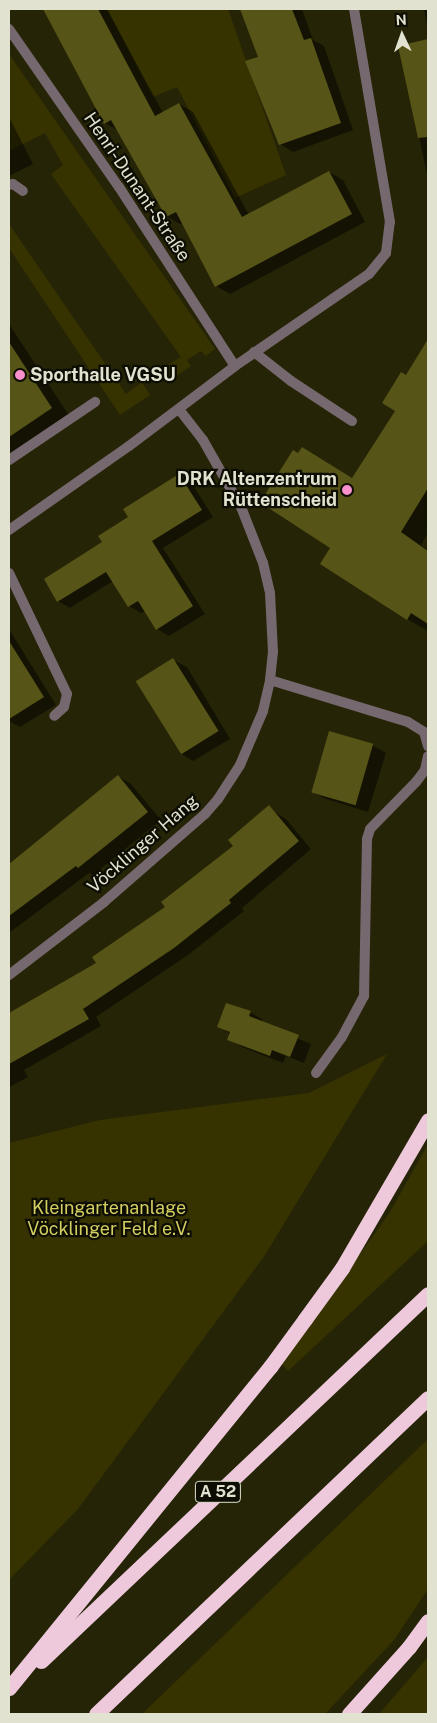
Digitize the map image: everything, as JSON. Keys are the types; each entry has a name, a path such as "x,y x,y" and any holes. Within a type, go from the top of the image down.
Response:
{"highway":[{"path":"9,1688 299,1327 342,1268 428,1120"},
{"name":"A 52","path":"9,1692 428,1294"},
{"path":"96,1714 428,1398"},
{"path":"349,1714 409,1647 428,1621"}],"street":[{"path":"9,530 179,409 254,352 369,274 386,253 390,222 354,9"},
{"name":"Henri-Dunant-Straße","path":"9,30 119,187 235,366"},
{"path":"9,185 13,184 23,191"},
{"path":"254,352 291,381 352,421"},
{"path":"9,460 95,402"},
{"name":"Vöcklinger Hang","path":"9,975 131,879 205,814 230,782 251,743 270,680 273,652 273,621 263,563 241,507 203,440 179,409"},
{"path":"9,572 66,694 64,707 54,716"},
{"path":"270,680 413,724 424,732 428,746"},
{"path":"316,1073 342,1037 364,996 367,839 370,829 416,782 425,770 428,756"}],"green space":[{"path":"107,9 228,9 286,175 235,198 177,87 153,97"},
{"path":"9,54 215,349 206,356 201,351 187,360 191,366 172,379 164,367 181,357 51,174 63,165 45,133 11,150 9,146"},
{"path":"9,224 126,394 142,382 150,395 120,415 9,248"},
{"name":"Kleingartenanlage Vöcklinger Feld e.V.","path":"387,1054 265,1255 78,1509 9,1580 9,1143 100,1120 309,1093"},
{"path":"428,1144 428,1241 288,1371 282,1364 390,1212"},
{"path":"428,1439 428,1589 394,1640 325,1714 142,1714"},
{"path":"428,1657 428,1714 379,1714"}],"building":[{"path":"43,9 98,9 155,116 179,103 242,217 329,171 352,214 215,287 176,212 166,217 111,120 104,124"},
{"path":"240,9 292,9 304,40 311,38 341,123 279,145 245,61 258,57"},
{"path":"428,39 428,137 418,138 398,46"},
{"name":"DRK Altenzentrum Rüttenscheid","path":"428,339 428,488 401,532 428,551 428,624 411,613 407,620 320,564 330,548 264,505 268,498 264,496 293,450 298,453 302,447 352,478 395,411 382,403 401,372 406,375"},
{"name":"Sporthalle VGSU","path":"9,342 52,408 9,437"},
{"path":"179,474 202,510 152,541 193,606 156,630 138,601 128,607 106,572 57,602 44,579 102,542 98,536 128,517 123,509"},
{"path":"9,641 44,697 9,719"},
{"path":"173,658 219,731 181,754 136,681"},
{"path":"329,731 373,744 356,805 311,793"},
{"path":"118,775 148,812 78,868 76,866 9,916 9,864"},
{"path":"269,805 299,841 229,900 231,903 174,948 83,1009 89,1019 9,1064 9,1013 96,963 92,957 165,907 161,902 233,846 228,840"},
{"path":"226,1003 251,1011 249,1016 299,1035 290,1057 272,1050 270,1056 227,1040 230,1032 217,1027"}],"place":[{"name":"Sporthalle VGSU","path":"20,375"},
{"name":"DRK Altenzentrum Rüttenscheid","path":"347,490"}]}
